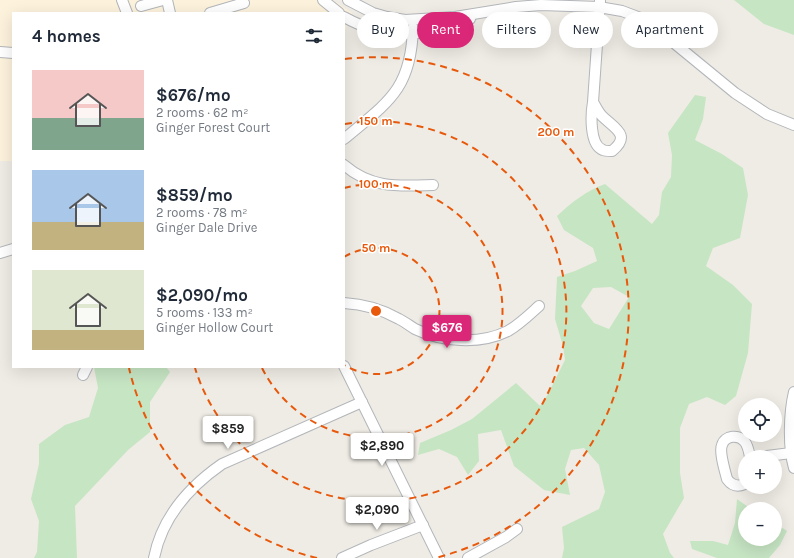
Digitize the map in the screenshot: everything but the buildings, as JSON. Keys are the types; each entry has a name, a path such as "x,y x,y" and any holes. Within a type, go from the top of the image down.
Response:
{"street":[{"path":"122,0 127,12"},
{"path":"141,6 163,0"},
{"path":"167,0 170,12"},
{"path":"323,0 338,12"},
{"path":"348,0 366,10 387,17 413,20 455,17 516,7 600,3 646,20 735,93 767,114 794,125"},
{"path":"213,12 244,3"},
{"path":"593,102 600,3"},
{"path":"345,17 370,29 412,34 425,33 446,28 493,11"},
{"path":"345,138 383,107 403,80 409,65 413,20"},
{"path":"0,52 12,53"},
{"path":"345,167 361,177 386,185 433,185"},
{"path":"0,253 12,249"},
{"path":"345,303 371,307 386,312 427,334 457,340 483,338 507,331 517,325 539,306"},
{"path":"345,368 439,558"},
{"path":"794,392 790,407 791,453 794,468"},
{"path":"154,558 162,531 171,515 194,485 208,474 222,464 362,402"},
{"path":"738,485 735,486 727,479 721,446 729,437 735,436 741,438 746,443 748,450"},
{"path":"782,454 791,453"},
{"path":"342,558 423,525"},
{"path":"468,558 506,537 517,529"}],"shaded area":[{"path":"0,0 333,0 352,13 345,30 345,12 12,12 12,161 0,161"}],"green space":[{"path":"734,0 794,0 794,35 764,24"},
{"path":"695,95 706,97 703,119 695,140 722,154 743,168 748,195 740,238 713,248 706,266 733,285 752,304 748,353 736,396 725,405 707,397 689,404 680,428 680,473 684,498 663,534 670,553 674,558 562,558 564,548 562,527 599,509 605,492 599,465 584,448 571,450 565,469 570,495 544,490 514,466 501,430 478,434 479,461 468,475 457,457 439,449 418,455 420,443 472,419 516,383 540,406 548,394 565,360 563,346 555,319 557,277 597,261 593,248 564,230 557,216 580,197 605,184 652,224 659,215 662,192 671,177 672,155 668,133","holes":["611,287 629,297 609,329 594,323 581,306 593,288"]},
{"path":"94,368 167,368 170,372 150,402 150,432 128,450 75,506 77,558 34,558 37,552 39,521 31,499 39,464 39,444 65,425 89,417 98,388"},
{"path":"737,499 741,502 738,502 738,546 779,546 769,558 717,558 692,549 690,541 713,541 728,545 735,523"},
{"path":"782,528 787,531 782,541"}]}
